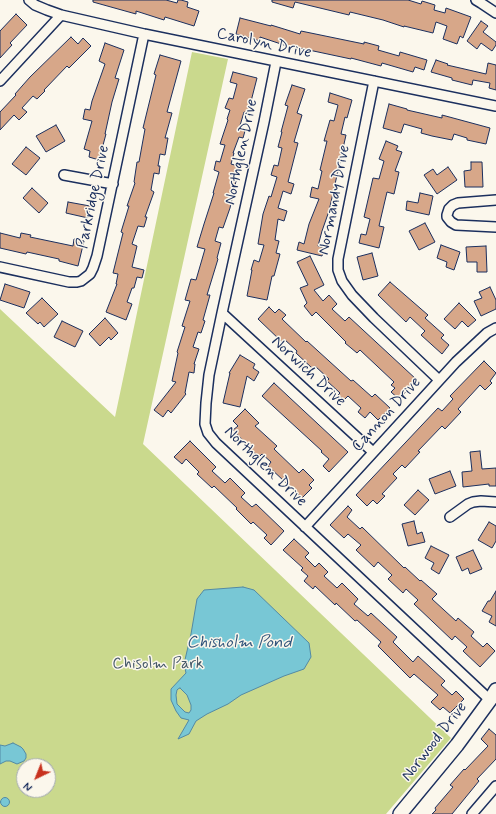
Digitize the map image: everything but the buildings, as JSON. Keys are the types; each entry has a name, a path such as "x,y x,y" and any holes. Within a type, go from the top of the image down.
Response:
{"main road":[{"name":"Norwood Drive","path":"400,814 457,745 493,695"}],"street":[{"name":"Carolyn Drive","path":"29,0 35,5 61,15 144,34 496,106"},
{"path":"476,0 482,2 496,13"},
{"path":"0,81 61,15"},
{"name":"Parkridge Drive","path":"0,267 69,282 77,282 86,278 90,274 97,256 144,34"},
{"name":"Northglen Drive","path":"276,62 209,375 205,424 208,433 216,443 305,527 493,695"},
{"name":"Normandy Drive","path":"374,82 338,259 338,270 342,281 352,295 439,380"},
{"path":"64,175 113,184"},
{"path":"496,200 458,203 449,209 447,215 451,222 456,225 496,227"},
{"name":"Norwich Drive","path":"222,313 373,452"},
{"name":"Cannon Drive","path":"305,527 456,362 487,333 496,328"},
{"path":"450,517 472,502 496,502"},
{"path":"472,814 496,786"}],"green space":[{"name":"Chisolm Park","path":"192,52 228,59 143,444 451,738 386,814 0,814 0,309 115,417"}],"water":[{"name":"Chisholm Pond","path":"243,587 254,590 309,643 311,657 304,669 241,695 228,704 196,721 189,734 178,739 189,720 181,718 176,711 171,700 171,689 186,673 184,664 197,599 204,590","holes":["180,688 187,695 191,705 191,710 189,713 185,712 177,704 177,690"]},
{"path":"13,743 21,747 26,754 26,758 16,758 16,764 6,761 0,764 0,745 5,746"},
{"path":"5,797 10,802 5,807 0,802"}]}
